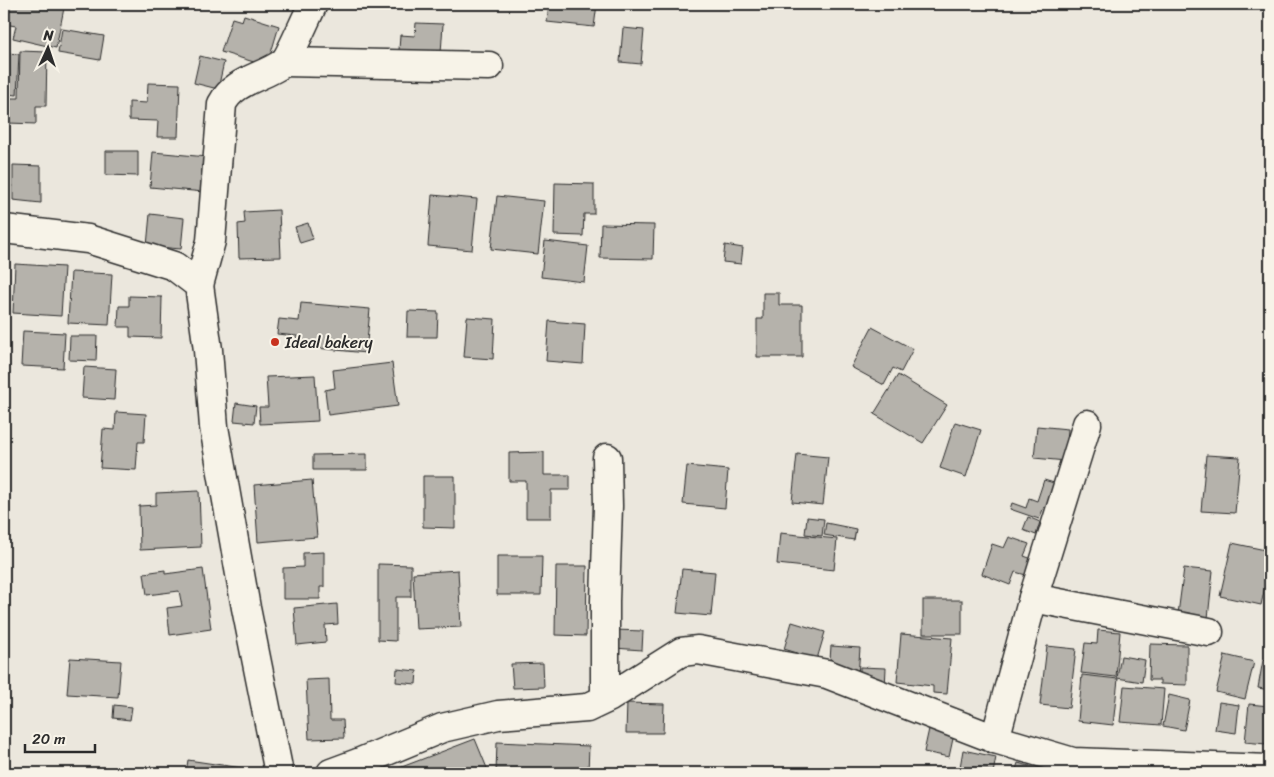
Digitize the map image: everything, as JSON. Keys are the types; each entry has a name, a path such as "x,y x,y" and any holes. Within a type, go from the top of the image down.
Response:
{"street":[{"path":"284,62 313,4"},
{"path":"279,773 246,608 214,427 208,350 199,285 211,241 222,104 227,94 234,88 284,62 489,66"},
{"path":"4,229 88,239 134,252 174,266 199,285"},
{"path":"995,739 1033,598 1087,424"},
{"path":"606,458 608,506 605,601 606,699"},
{"path":"1033,598 1210,632"},
{"path":"331,773 358,764 442,728 498,715 587,708 606,699 681,652 698,650 827,674 995,739 1073,762 1270,769"}],"building":[{"path":"4,4 44,4 64,8 56,48 13,38 16,26 4,24"},
{"path":"549,4 597,4 594,27 547,22"},
{"path":"244,15 279,26 267,66 221,52 232,18 242,21"},
{"path":"416,23 443,24 441,53 399,50 400,35 415,36"},
{"path":"623,28 644,30 641,64 620,62"},
{"path":"62,29 104,36 100,60 58,53"},
{"path":"20,51 47,52 46,106 36,106 36,124 8,123 9,98 19,98"},
{"path":"7,53 19,54 17,95 5,94"},
{"path":"200,56 224,62 218,89 194,83"},
{"path":"148,83 180,84 178,137 157,137 158,121 129,120 129,102 147,103"},
{"path":"106,151 138,151 138,176 106,175"},
{"path":"153,152 207,157 204,192 150,187"},
{"path":"13,165 41,166 41,203 13,200"},
{"path":"555,183 594,184 594,214 584,214 583,236 554,235"},
{"path":"432,195 477,199 472,250 428,246"},
{"path":"497,196 544,201 538,254 491,249"},
{"path":"279,210 281,257 239,258 238,224 245,223 244,212"},
{"path":"150,214 184,218 181,249 147,246"},
{"path":"308,223 313,239 300,243 295,227"},
{"path":"601,224 654,225 653,259 600,258"},
{"path":"545,241 588,246 584,282 541,277"},
{"path":"725,245 743,248 741,264 723,262"},
{"path":"15,264 64,267 61,316 13,313"},
{"path":"71,272 112,274 109,325 68,323"},
{"path":"763,293 779,293 779,305 802,305 802,357 757,357 757,319 763,319"},
{"path":"129,296 162,297 161,338 130,337 130,327 118,327 119,306 129,306"},
{"path":"301,303 370,309 366,353 296,346 297,336 277,334 279,319 299,321"},
{"path":"408,311 438,312 437,337 407,337"},
{"path":"467,317 495,319 493,359 464,357"},
{"path":"549,321 585,324 583,364 546,361"},
{"path":"872,327 913,349 901,372 893,368 884,385 851,367"},
{"path":"23,331 65,333 63,368 21,366"},
{"path":"70,336 97,336 96,361 69,360"},
{"path":"392,363 398,406 328,415 325,390 335,388 333,370"},
{"path":"84,367 116,369 114,400 82,398"},
{"path":"315,375 318,421 260,424 259,407 268,407 266,377"},
{"path":"898,375 947,405 923,443 874,414"},
{"path":"236,403 256,406 254,423 234,421"},
{"path":"116,412 146,414 144,442 138,442 136,470 100,468 103,429 115,430"},
{"path":"955,422 981,430 966,477 940,468"},
{"path":"1037,426 1068,429 1066,461 1034,458"},
{"path":"544,452 544,475 570,475 570,490 551,490 551,518 526,518 526,481 509,481 509,453"},
{"path":"367,454 367,470 313,470 313,455"},
{"path":"797,454 828,457 823,505 792,502"},
{"path":"1206,455 1240,457 1235,513 1201,511"},
{"path":"687,466 728,470 725,508 683,504"},
{"path":"423,476 455,476 455,528 423,527"},
{"path":"312,480 317,537 258,542 254,485"},
{"path":"1044,480 1054,483 1047,508 1044,507 1039,519 1010,509 1012,503 1026,508 1029,498 1037,501"},
{"path":"199,491 201,547 140,550 139,506 156,505 156,493"},
{"path":"807,517 824,519 822,536 805,534"},
{"path":"1028,517 1040,522 1036,535 1023,530"},
{"path":"826,523 856,529 854,540 824,535"},
{"path":"780,533 837,539 834,570 777,564"},
{"path":"1009,537 1029,544 1024,556 1032,559 1026,575 1015,572 1010,585 982,574 992,544 1004,548"},
{"path":"1232,543 1270,551 1270,564 1261,605 1220,596"},
{"path":"324,552 324,587 320,587 320,599 283,599 283,568 303,567 303,553"},
{"path":"497,556 542,556 541,595 497,595"},
{"path":"378,564 411,565 411,597 396,597 396,641 378,640"},
{"path":"556,566 587,566 586,636 555,635"},
{"path":"1184,568 1213,571 1208,618 1178,614"},
{"path":"203,569 211,629 170,635 167,608 182,606 179,591 147,595 144,573 165,570 165,574"},
{"path":"682,569 715,572 711,616 677,613"},
{"path":"458,570 461,627 416,629 413,573"},
{"path":"923,600 962,600 962,634 923,634"},
{"path":"337,604 338,624 325,625 326,642 297,645 294,608"},
{"path":"792,622 825,632 817,659 784,649"},
{"path":"615,630 643,631 642,650 614,648"},
{"path":"1098,630 1120,632 1116,677 1081,673 1085,643 1097,644"},
{"path":"901,634 952,638 947,694 933,693 933,686 897,682"},
{"path":"1150,644 1187,645 1187,685 1160,684 1160,680 1149,680"},
{"path":"831,646 860,648 858,676 829,674"},
{"path":"1047,646 1076,649 1069,708 1040,705"},
{"path":"1225,655 1254,662 1245,699 1216,692"},
{"path":"1121,656 1145,660 1142,682 1117,678"},
{"path":"70,658 121,661 118,697 67,694"},
{"path":"1263,660 1270,662 1270,690 1258,688"},
{"path":"543,663 544,687 513,688 511,664"},
{"path":"860,667 886,668 885,688 860,687"},
{"path":"397,669 417,671 416,684 396,682"},
{"path":"1082,675 1118,679 1113,725 1078,721"},
{"path":"329,679 330,720 343,720 344,738 309,739 306,680"},
{"path":"1124,686 1164,689 1161,725 1120,722"},
{"path":"1169,695 1190,700 1184,730 1163,726"},
{"path":"1219,702 1239,705 1236,733 1215,730"},
{"path":"627,703 664,704 663,733 626,733"},
{"path":"1249,704 1269,706 1266,744 1245,742"},
{"path":"114,705 132,707 130,720 113,718"},
{"path":"929,729 954,734 949,757 924,752"},
{"path":"475,739 489,773 386,773"},
{"path":"497,742 589,746 588,773 496,773"},
{"path":"963,750 996,757 993,773 959,773"},
{"path":"188,760 242,768 242,773 186,773"},
{"path":"1031,762 1053,768 1051,773 1015,773 1018,763 1029,766"}],"place":[{"name":"Ideal bakery","path":"275,342"}]}
